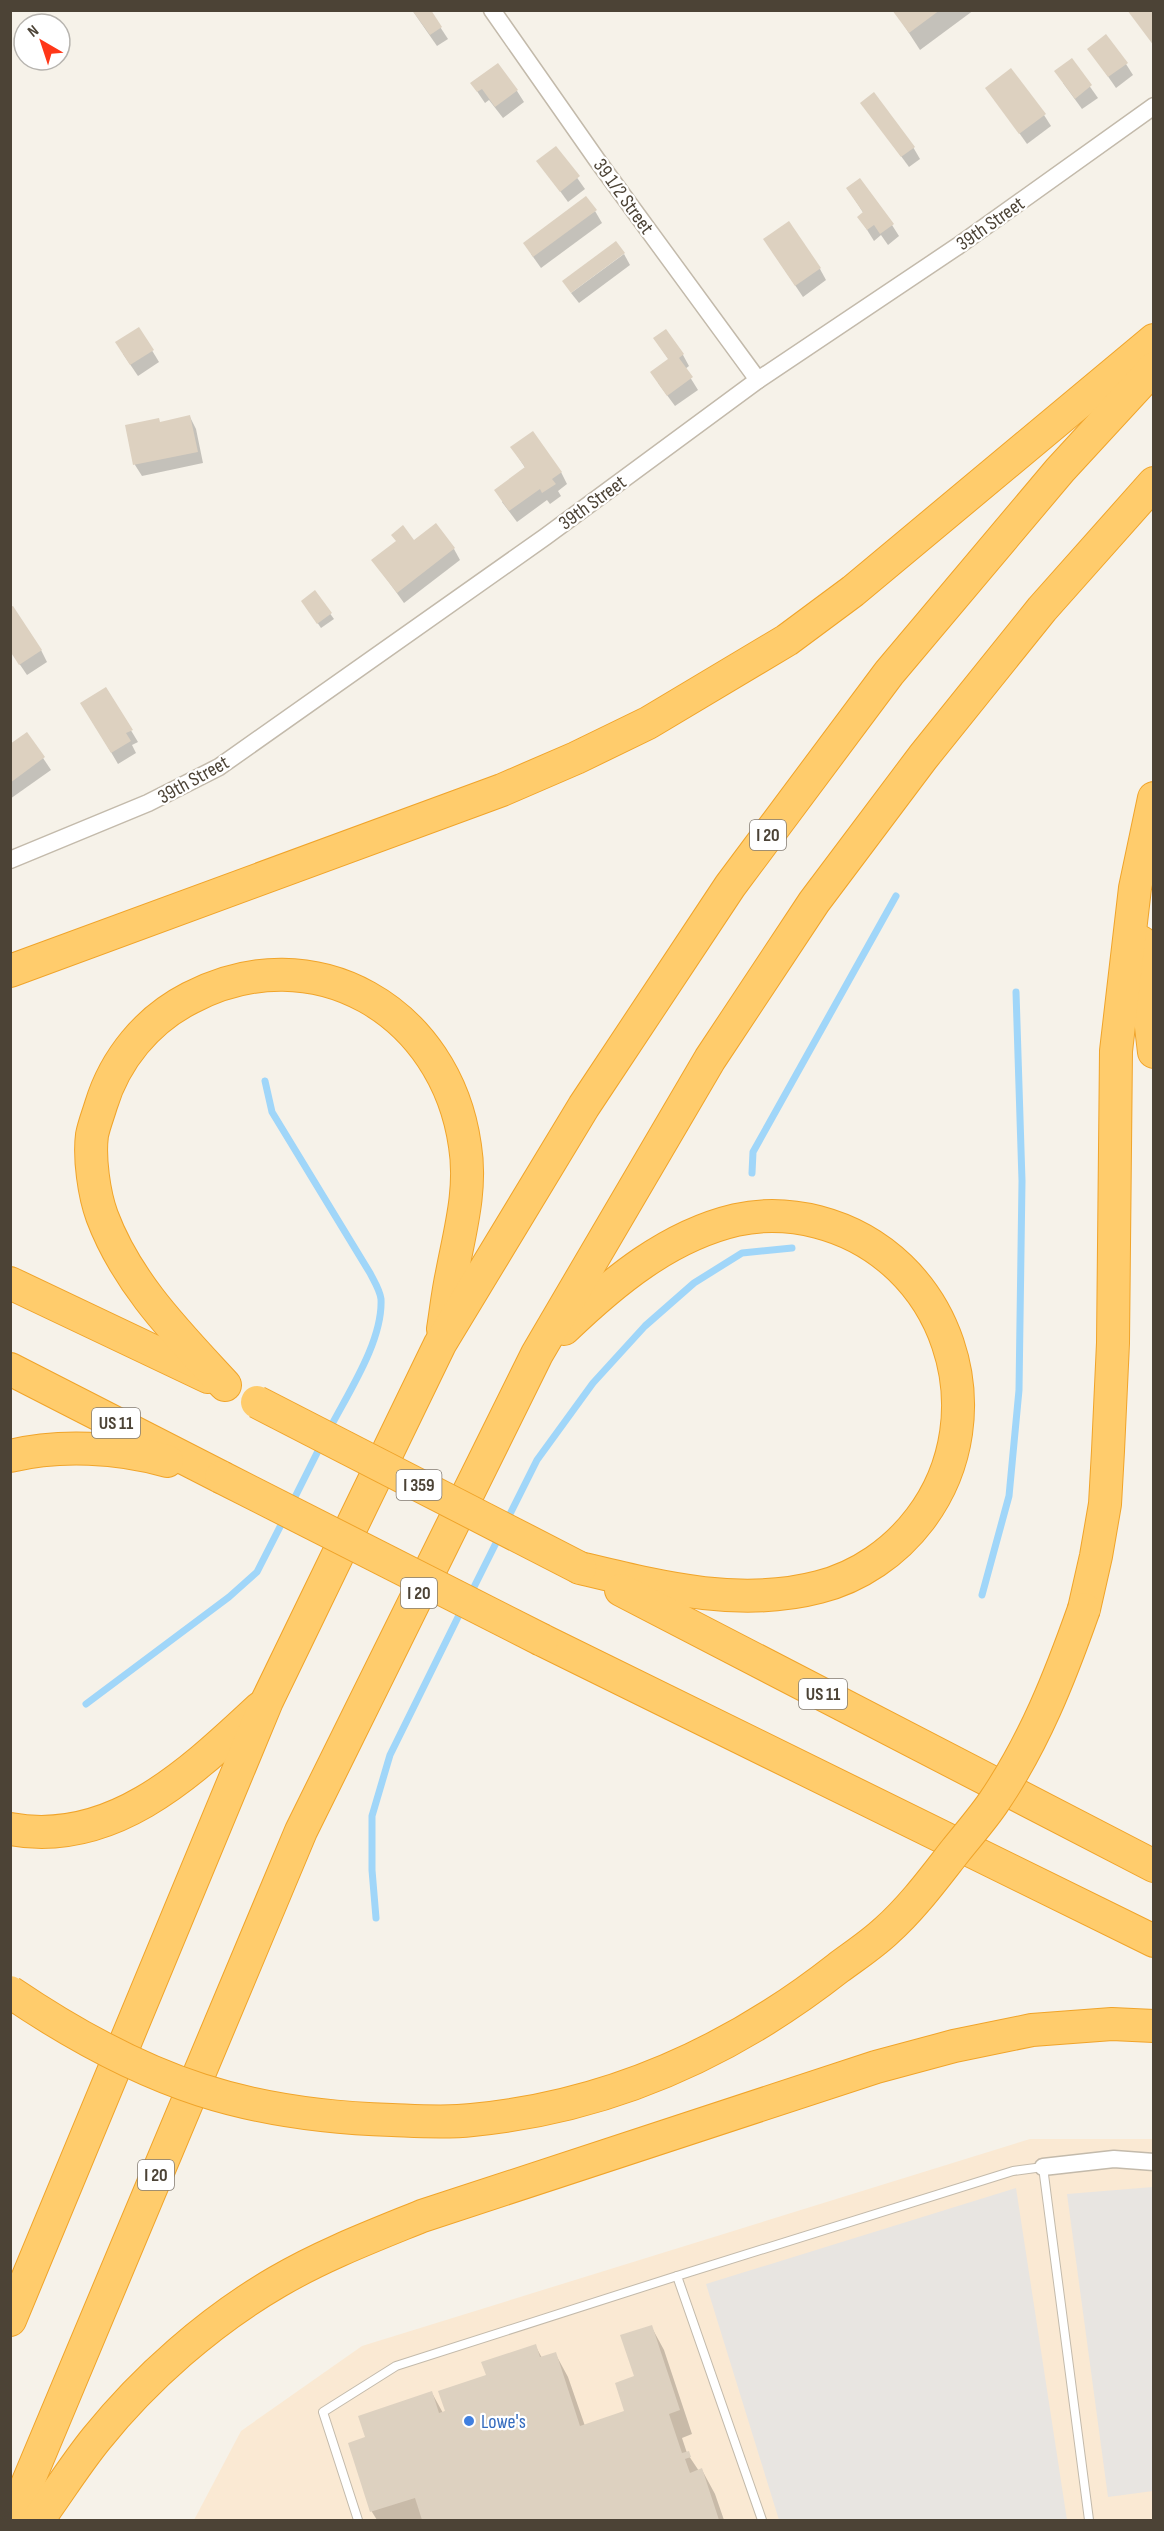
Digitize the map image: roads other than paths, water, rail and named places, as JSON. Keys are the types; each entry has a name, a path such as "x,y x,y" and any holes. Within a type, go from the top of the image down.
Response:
{"highway":[{"path":"10,971 502,790 648,723 787,640 853,591 1154,340"},
{"name":"I 20","path":"10,2320 267,1701 440,1344 584,1106 730,886 889,673 1060,470 1154,368"},
{"name":"I 20","path":"12,2520 301,1831 537,1354 710,1059 814,902 923,757 1042,609 1154,483"},
{"path":"10,1992 89,2041 159,2074 241,2102 299,2113 351,2119 470,2121 567,2105 616,2091 713,2050 760,2024 804,1995 887,1931 924,1890 992,1805 1021,1758 1046,1710 1084,1609 1105,1504 1113,1344 1116,1051 1135,888 1154,798"},
{"path":"1135,888 1154,1052"},
{"path":"225,1385 159,1315 112,1239 94,1188 92,1136 108,1084 121,1060 144,1033 178,1004 227,981 252,975 280,973 307,976 358,992 382,1006 409,1029 431,1056 449,1086 466,1147 466,1183 464,1220 452,1272 440,1344"},
{"path":"537,1354 599,1296 637,1266 663,1250 701,1231 728,1223 774,1215 805,1219 834,1227 863,1239 885,1254 911,1279 932,1308 948,1341 957,1376 958,1435 941,1486 911,1531 892,1550 846,1578 794,1592 714,1595 662,1587 580,1568"},
{"name":"I 359","path":"10,1284 225,1385 580,1568"},
{"name":"US 11","path":"10,1369 543,1641 1154,1941"},
{"path":"10,1456 51,1450 110,1451 148,1455 221,1477"},
{"name":"US 11","path":"580,1568 1154,1866"},
{"path":"10,1829 49,1832 76,1829 102,1822 127,1811 173,1785 267,1701"},
{"path":"38,2520 96,2439 150,2380 210,2328 277,2282 348,2245 422,2216 876,2067 954,2046 1032,2030 1112,2024 1154,2026"}],"street":[{"name":"39 1/2 Street","path":"492,10 597,160 758,380"},
{"name":"39th Street","path":"10,860 148,803 219,767 526,551 758,380 958,246 1154,106"},
{"path":"1043,2167 1114,2159 1154,2162"}],"lane":[{"path":"358,2520 323,2412 396,2366 1013,2171 1043,2167 1089,2520"},
{"path":"677,2276 762,2520"}],"waterway":[{"path":"752,1173 753,1152 896,896"},
{"path":"982,1595 1009,1496 1019,1390 1022,1181 1016,992"},
{"path":"265,1081 272,1112 370,1273 381,1299 380,1315 370,1349 329,1430"},
{"path":"506,1522 537,1460 593,1383 645,1326 694,1283 742,1253 792,1248"},
{"path":"291,1505 321,1445"},
{"path":"86,1704 229,1597 257,1572 285,1517"},
{"path":"470,1595 500,1535"},
{"path":"376,1918 372,1870 372,1816 390,1755 463,1607"}],"place":[{"name":"Lowe's","path":"469,2421"}]}
